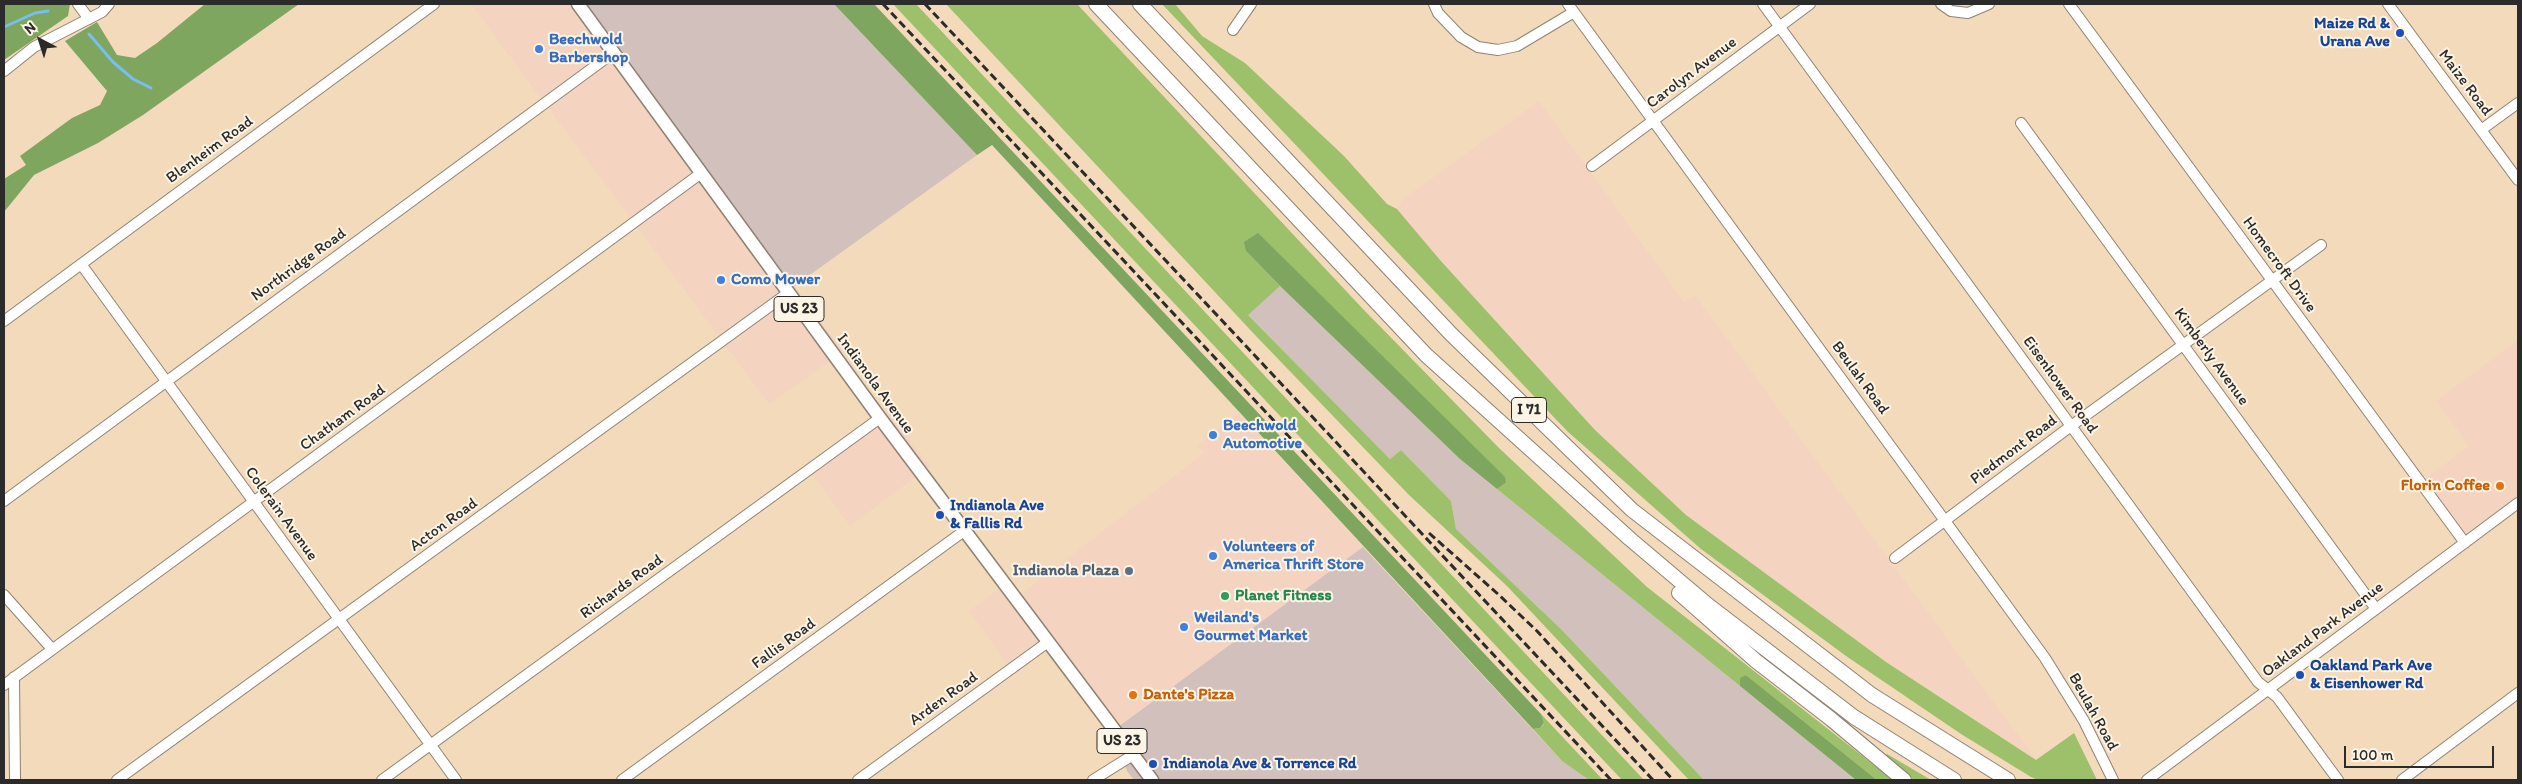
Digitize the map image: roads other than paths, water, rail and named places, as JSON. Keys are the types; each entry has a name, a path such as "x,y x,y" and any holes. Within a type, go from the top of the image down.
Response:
{"highway":[{"name":"I 71","path":"1096,4 1426,355 1630,539 1708,605 1854,717 1954,780"},
{"name":"I 71","path":"1140,4 1451,334 1632,510 1872,695 2008,780"},
{"path":"1630,539 1658,574 1756,661 1832,719 1904,780"},
{"path":"1970,756 2019,780"}],"main road":[{"name":"Indianola Avenue","path":"578,4 700,174 880,418 1152,780"}],"street":[{"path":"78,4 89,19"},
{"path":"4,71 34,47 102,12 109,4"},
{"name":"Blenheim Road","path":"4,321 434,4"},
{"path":"1233,30 1251,4"},
{"path":"1434,4 1438,13 1461,36 1478,47 1498,50 1517,46 1571,8"},
{"name":"Eisenhower Road","path":"1763,4 2258,682 2277,696 2338,780"},
{"name":"Carolyn Avenue","path":"1592,166 1810,4"},
{"path":"1941,4 1951,11 1968,13 1989,4"},
{"name":"Homecroft Drive","path":"2069,4 2465,543"},
{"name":"Maize Road","path":"2388,4 2518,180"},
{"name":"Beulah Road","path":"1571,8 2045,658 2084,721 2113,780"},
{"name":"Northridge Road","path":"4,501 613,52"},
{"path":"2481,130 2518,102"},
{"name":"Kimberly Avenue","path":"2021,123 2376,609"},
{"name":"Chatham Road","path":"4,685 700,174"},
{"name":"Piedmont Road","path":"1895,558 2071,426 2322,245"},
{"name":"Colerain Avenue","path":"81,264 339,620 432,744 456,780"},
{"name":"Acton Road","path":"117,780 788,293"},
{"name":"Richards Road","path":"382,780 880,418"},
{"name":"Oakland Park Avenue","path":"2146,780 2518,503"},
{"name":"Fallis Road","path":"622,780 964,531"},
{"path":"4,595 52,650"},
{"name":"Arden Road","path":"858,780 1048,642"},
{"path":"14,677 15,780"},
{"path":"2402,780 2518,694"},
{"path":"1093,780 1133,755"}],"waterway":[{"path":"4,27 35,13 48,11"},
{"path":"89,34 113,62 133,79 151,88"}],"railway":[{"path":"883,4 1611,780"},
{"path":"925,4 1653,780"},
{"path":"1429,533 1537,631 1673,780"}],"place":[{"name":"Maize Rd & Urana Ave","path":"2400,33"},
{"name":"Beechwold Barbershop","path":"539,49"},
{"name":"Como Mower","path":"721,280"},
{"name":"Beechwold Automotive","path":"1213,435"},
{"name":"Florin Coffee","path":"2500,486"},
{"name":"Indianola Ave & Fallis Rd","path":"940,515"},
{"name":"Volunteers of America Thrift Store","path":"1213,556"},
{"name":"Indianola Plaza","path":"1129,571"},
{"name":"Planet Fitness","path":"1225,596"},
{"name":"Weiland's Gourmet Market","path":"1184,627"},
{"name":"Oakland Park Ave & Eisenhower Rd","path":"2300,675"},
{"name":"Dante's Pizza","path":"1133,695"},
{"name":"Indianola Ave & Torrence Rd","path":"1153,764"}]}
